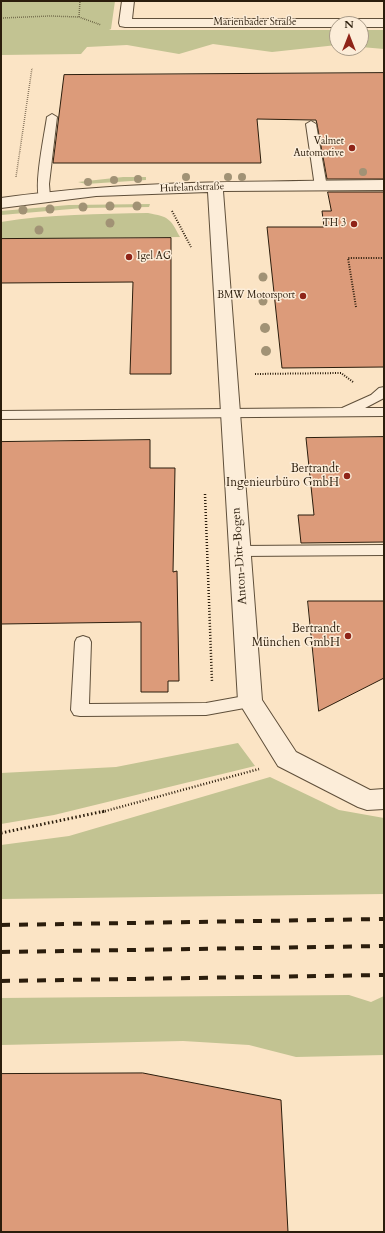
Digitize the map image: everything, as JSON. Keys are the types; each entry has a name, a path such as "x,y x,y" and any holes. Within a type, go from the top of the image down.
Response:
{"street":[{"path":"126,23 128,1"},
{"name":"Marienbader Straße","path":"126,23 384,23"},
{"name":"Hufelandstraße","path":"1,203 44,197 112,191 384,185"},
{"name":"Anton-Ditt-Bogen","path":"215,188 250,701 287,759 367,800 384,799"}],"lane":[{"path":"44,197 43,184 52,117"},
{"path":"311,124 321,186"},
{"path":"344,412 380,394"},
{"path":"1,415 384,412"},
{"path":"240,551 384,550"},
{"path":"83,642 80,710 206,709 250,701"}],"path":[{"path":"79,17 80,1"},
{"path":"1,18 50,16 79,17 105,26 126,23"},
{"path":"15,181 32,68"},
{"path":"356,307 348,258 384,258"},
{"path":"227,374 341,373 380,394"},
{"path":"1,833 89,816 258,770"}],"green space":[{"path":"1,1 115,1 111,29 109,30 329,30 329,46 272,52 213,44 179,54 127,45 87,47 81,54 1,55"},
{"path":"369,30 384,30 384,49 369,48"},
{"path":"123,177 146,177 146,180 86,184 78,182"},
{"path":"150,204 149,207 83,208 1,215 1,211 69,205"},
{"path":"148,213 168,219 180,237 1,239 1,222 56,216"},
{"path":"238,743 255,766 54,815 1,824 1,773 116,767"},
{"path":"270,777 339,810 384,818 384,894 1,899 1,845 69,836"},
{"path":"349,995 371,1002 384,996 384,1055 296,1057 249,1045 183,1041 1,1045 1,998"}],"building":[{"path":"384,73 384,179 327,179 316,120 257,119 261,163 53,163 64,75"},
{"path":"328,192 384,192 384,367 282,368 267,227 324,227 322,211 331,211"},
{"path":"171,238 171,374 130,374 133,282 1,283 1,239"},
{"name":"Bertrandt Ingenieurbüro GmbH","path":"384,437 384,542 301,543 298,515 314,515 306,438"},
{"path":"150,440 150,468 175,468 173,572 177,571 179,681 168,681 168,692 141,692 141,622 1,624 1,442"},
{"name":"Bertrandt München GmbH","path":"308,601 384,601 384,678 319,711"},
{"path":"143,1073 281,1100 288,1232 1,1232 1,1074"}],"railway":[{"path":"1,925 384,919"},
{"path":"1,952 384,946"},
{"path":"1,981 384,975"}],"place":[{"name":"Valmet Automotive","path":"352,148"},
{"name":"TH 3","path":"354,224"},
{"name":"Igel AG","path":"129,257"},
{"name":"BMW Motorsport","path":"303,296"},
{"name":"Bertrandt Ingenieurbüro GmbH","path":"347,476"},
{"name":"Bertrandt München GmbH","path":"348,636"}]}
